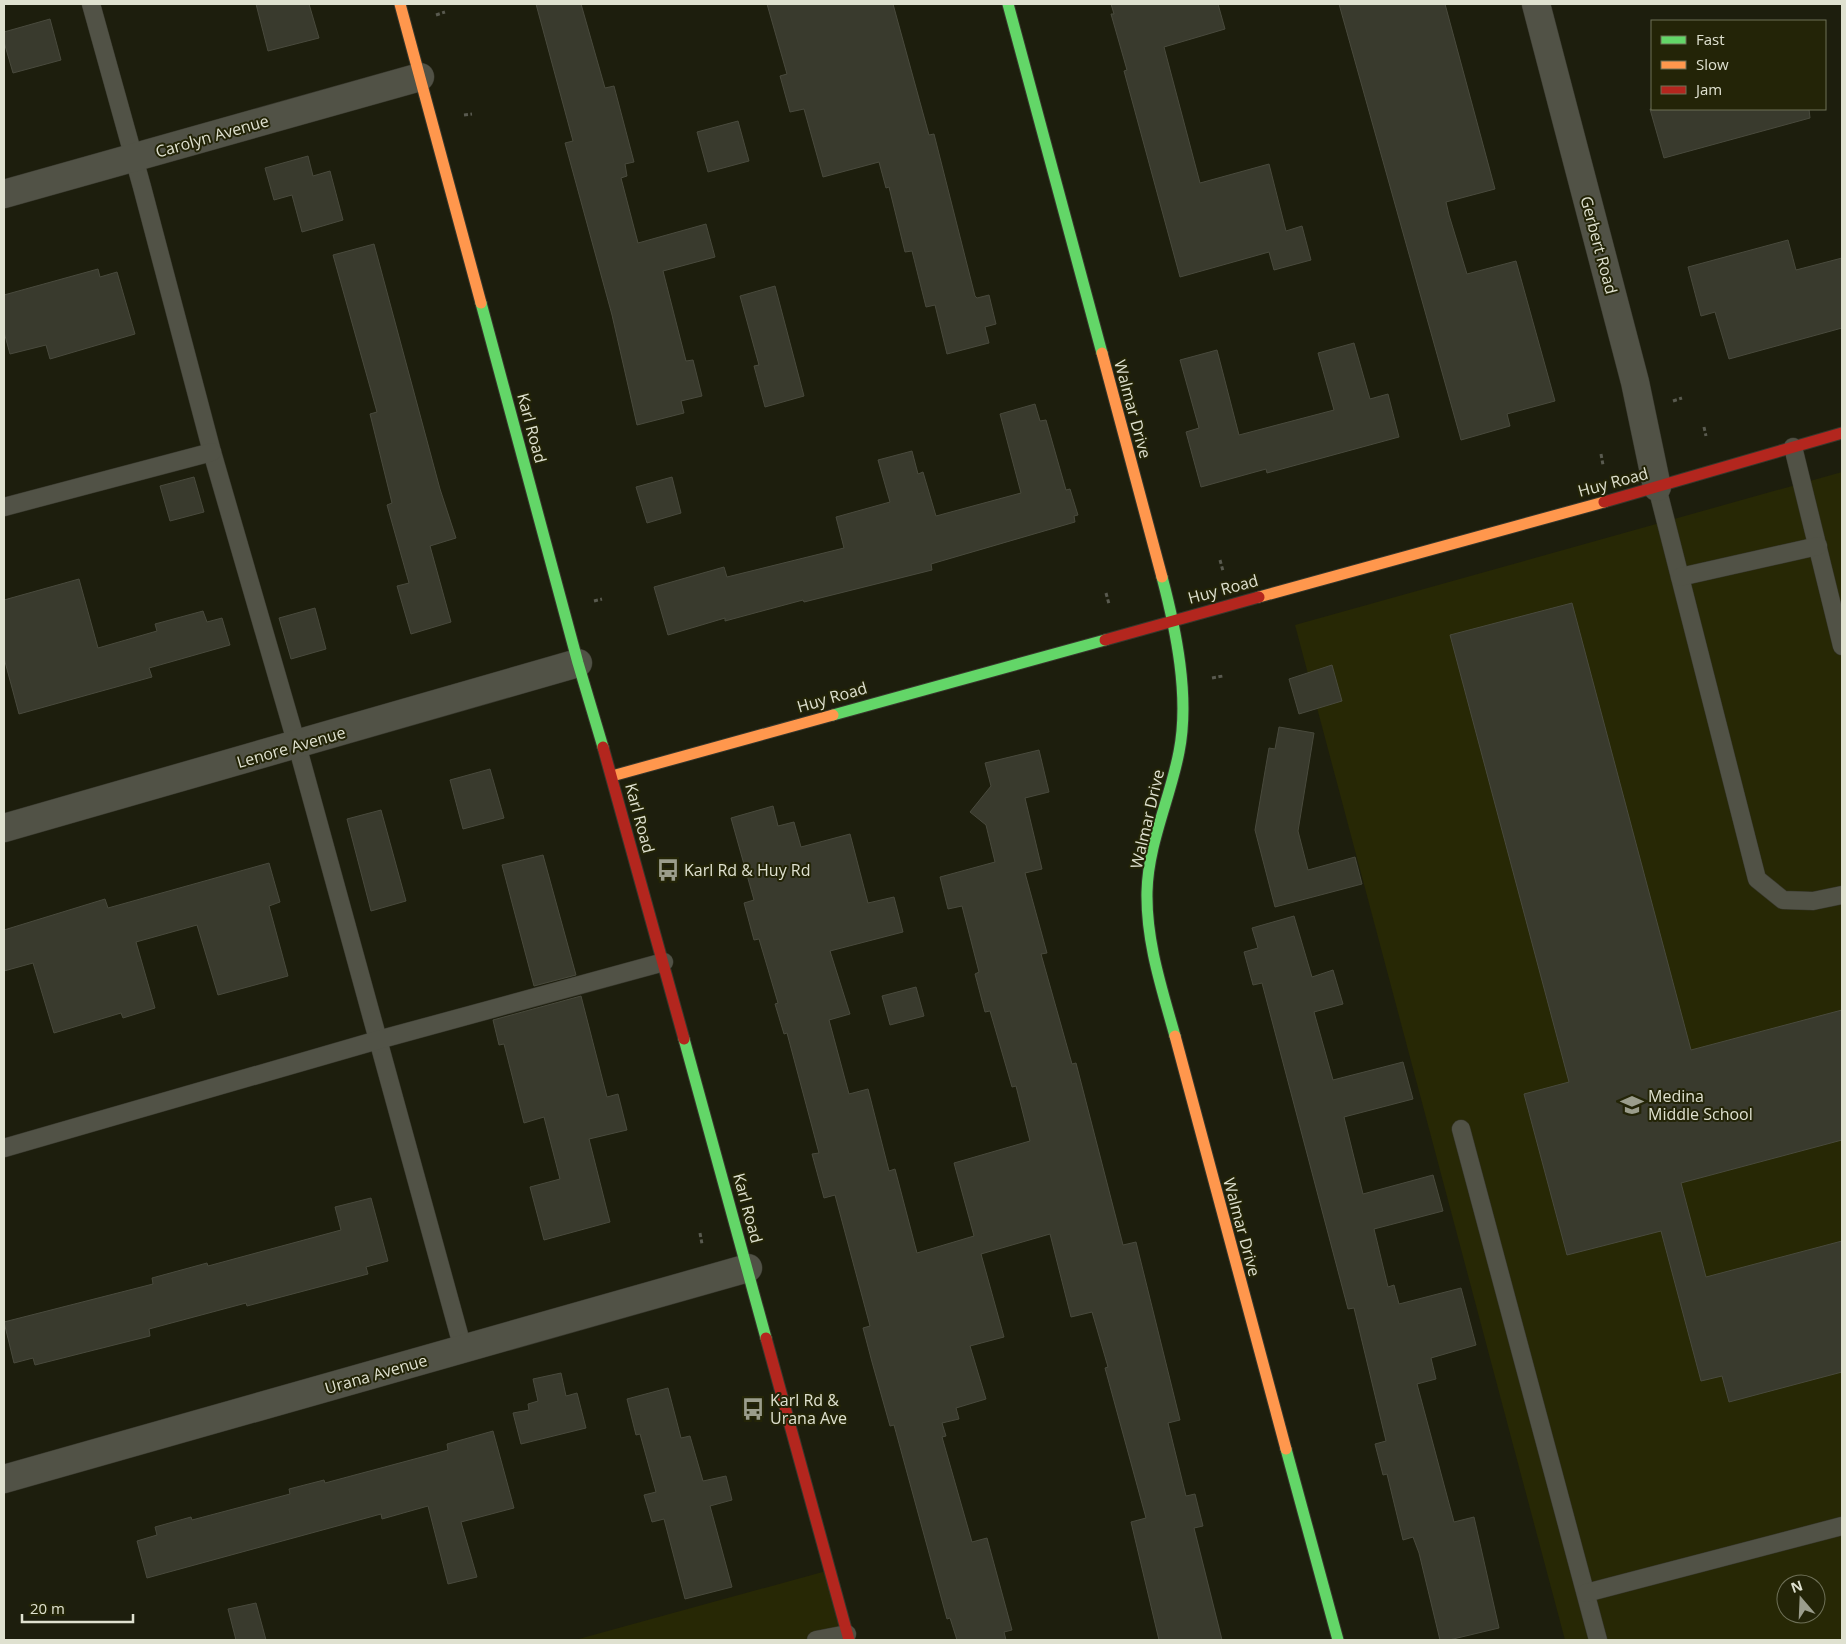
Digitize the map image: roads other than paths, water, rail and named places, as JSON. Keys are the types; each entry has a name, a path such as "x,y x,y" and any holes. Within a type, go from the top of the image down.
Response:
{"street":[{"name":"Karl Road","path":"400,4 578,664 612,776 664,962 748,1268 765,1339 848,1637"},
{"name":"Walmar Drive","path":"1008,4 1173,619 1184,716 1180,753 1157,830 1147,891 1150,942 1338,1640"},
{"name":"Gerbert Road","path":"1536,4 1635,382 1657,487"},
{"name":"Carolyn Avenue","path":"4,194 420,77"},
{"name":"Huy Road","path":"612,776 1173,619 1657,487 1842,433"},
{"name":"Lenore Avenue","path":"4,828 578,664"},
{"name":"Urana Avenue","path":"4,1479 748,1268"}],"lane":[{"path":"91,4 212,452 297,745 463,1349"},
{"path":"1793,447 1842,646"},
{"path":"4,507 212,452"},
{"path":"1657,487 1757,879 1783,900 1813,901 1842,895"},
{"path":"1680,577 1818,546"},
{"path":"4,1148 378,1040 664,962"},
{"path":"1461,1129 1598,1640"},
{"path":"1586,1594 1842,1526"},
{"path":"816,1640 848,1637"}],"place":[{"name":"Karl Rd & Huy Rd","path":"668,870"},
{"name":"Medina Middle School","path":"1632,1105"},
{"name":"Karl Rd & Urana Ave","path":"753,1409"}]}
